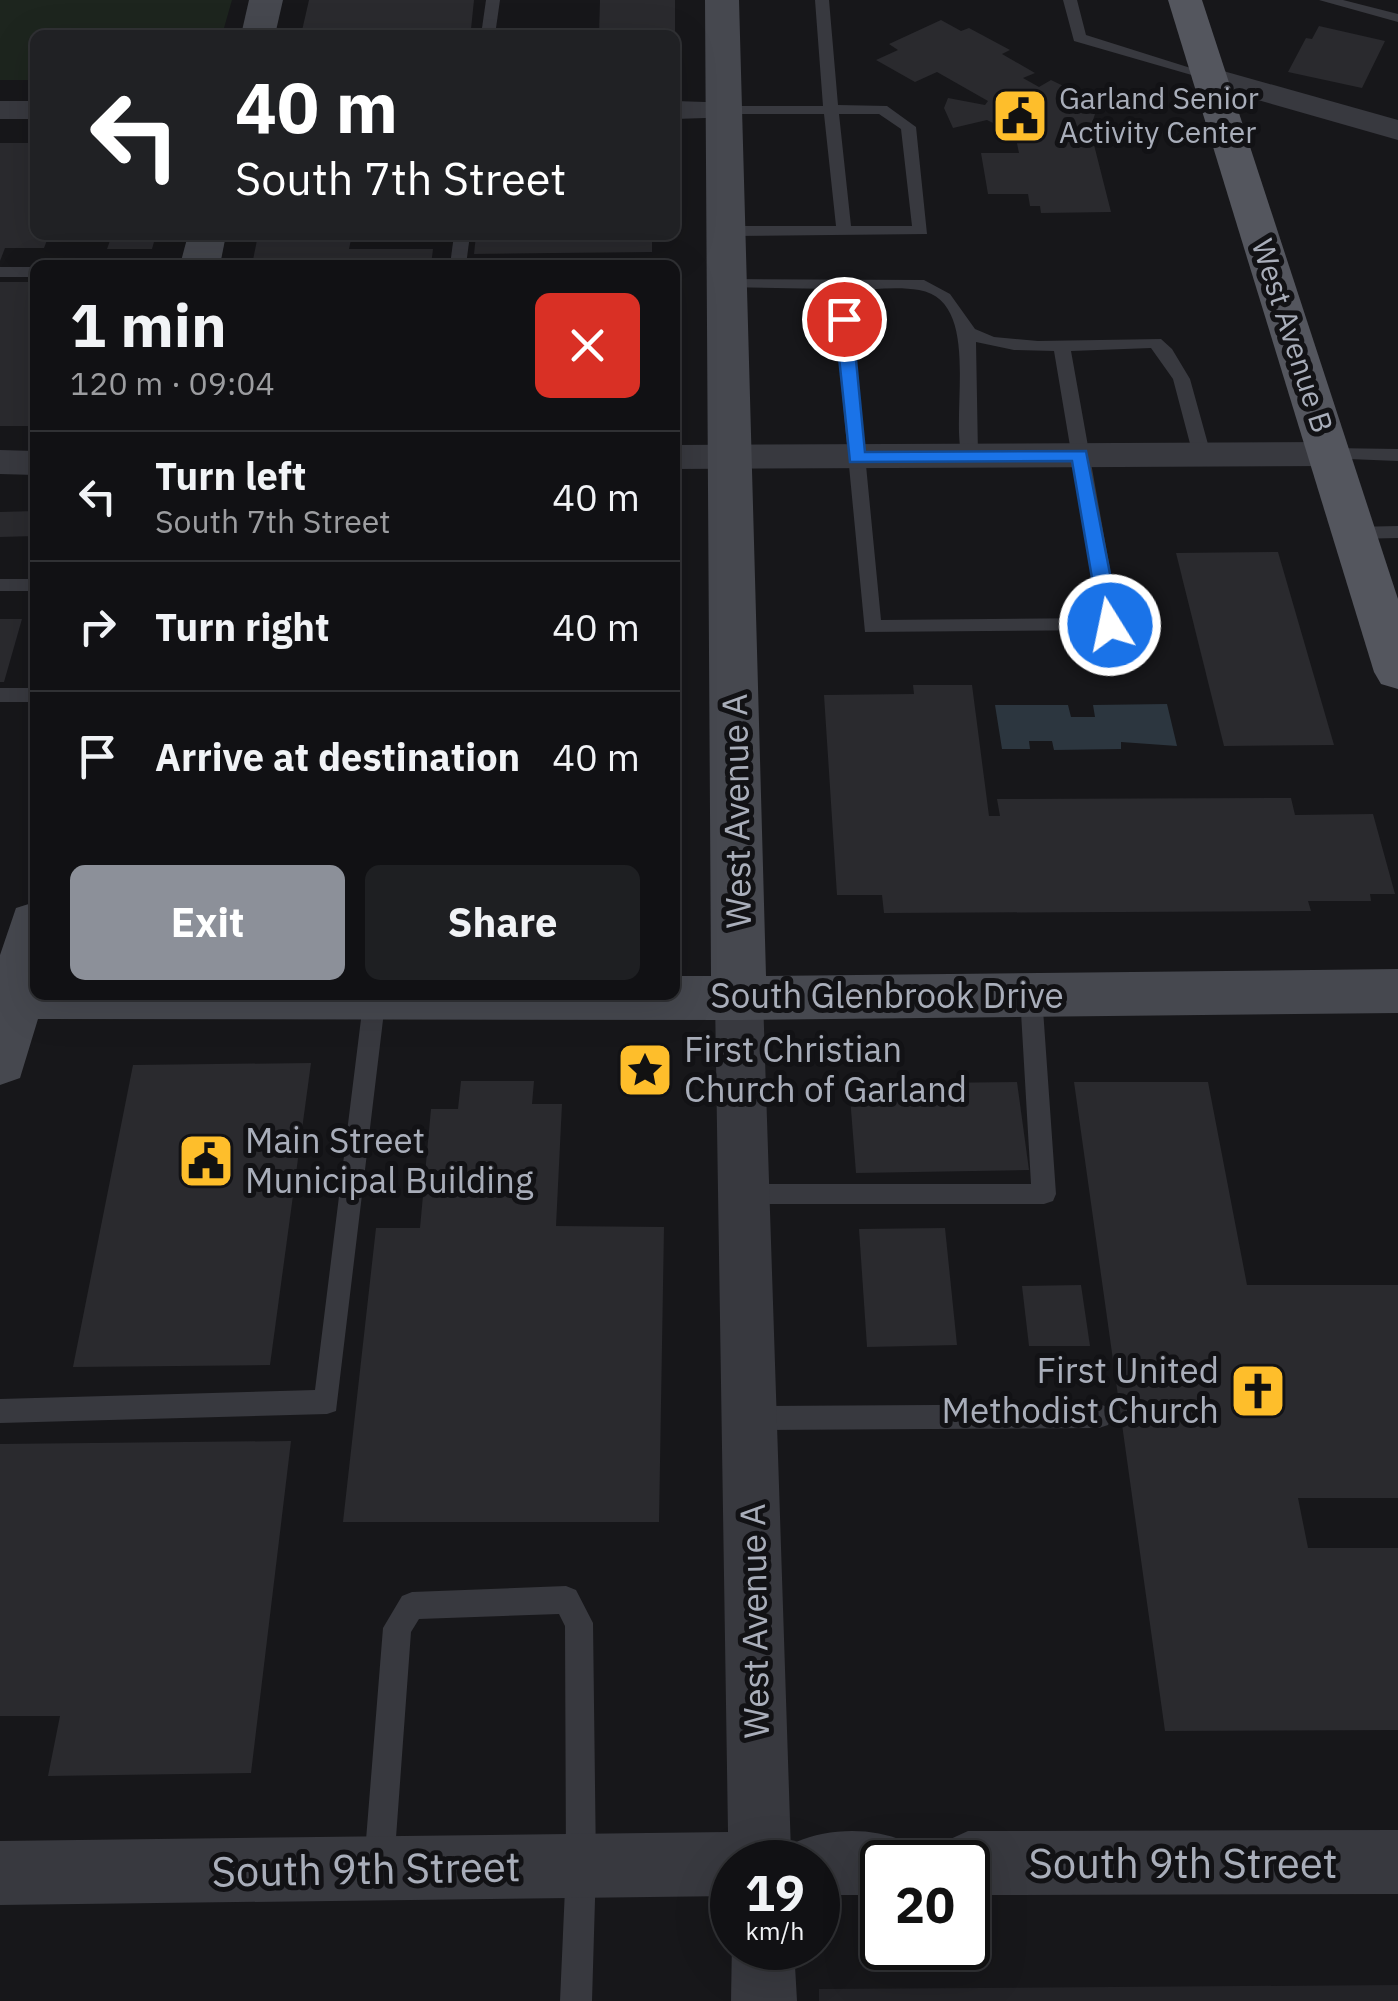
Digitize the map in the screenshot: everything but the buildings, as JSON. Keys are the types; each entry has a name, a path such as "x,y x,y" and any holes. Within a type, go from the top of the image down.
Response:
{"main road":[{"name":"West Avenue B","path":"1186,0 1354,533 1384,585 1398,672"}],"street":[{"path":"259,30 266,0"},
{"name":"West Avenue A","path":"722,0 739,998 760,1840"},
{"path":"1210,76 1396,127"},
{"path":"0,110 30,110"},
{"path":"680,110 725,110"},
{"path":"680,457 1330,454"},
{"path":"0,462 30,462"},
{"path":"0,1062 8,997 30,937"},
{"name":"South Glenbrook Drive","path":"680,997 1398,991"},
{"name":"South 9th Street","path":"990,1863 1398,1862"},
{"name":"South 9th Street","path":"0,1873 710,1864"},
{"path":"763,1970 764,2001"}],"lane":[{"path":"489,30 493,0"},
{"path":"822,0 844,231"},
{"path":"1070,0 1079,38 1210,76"},
{"path":"1326,0 1398,18"},
{"path":"725,110 882,109 908,127 922,230 728,232"},
{"path":"0,272 30,272"},
{"path":"728,284 924,285 942,291 966,332 969,456"},
{"path":"840,284 872,628 1110,625 1061,344"},
{"path":"966,332 1002,344 1155,343 1168,352 1181,378 1202,455"},
{"path":"1330,454 1398,455"},
{"path":"1354,533 1398,532"},
{"path":"0,586 30,585"},
{"path":"0,695 30,695"},
{"path":"744,1194 1044,1194 1031,995"},
{"path":"0,1411 327,1402 375,1000"},
{"path":"751,1418 1098,1416"},
{"path":"379,1868 397,1628 412,1606 566,1600 580,1623 581,1866 576,2001"}],"shaded area":[{"path":"0,0 232,0 223,30 30,30 30,80 0,80"},
{"path":"1167,704 1177,746 1121,742 1121,749 1054,750 1052,741 1029,741 1030,749 1002,749 995,705 1068,705 1071,717 1095,717 1093,705"},
{"path":"1398,1985 1398,2001 819,2001 819,1989"}],"place":[{"name":"Garland Senior Activity Center","path":"1020,116"},
{"name":"First Christian Church of Garland","path":"645,1070"},
{"name":"Main Street Municipal Building","path":"206,1161"},
{"name":"First United Methodist Church","path":"1258,1391"}],"route":[{"path":"844,319 857,458 1080,456 1110,625"}]}
